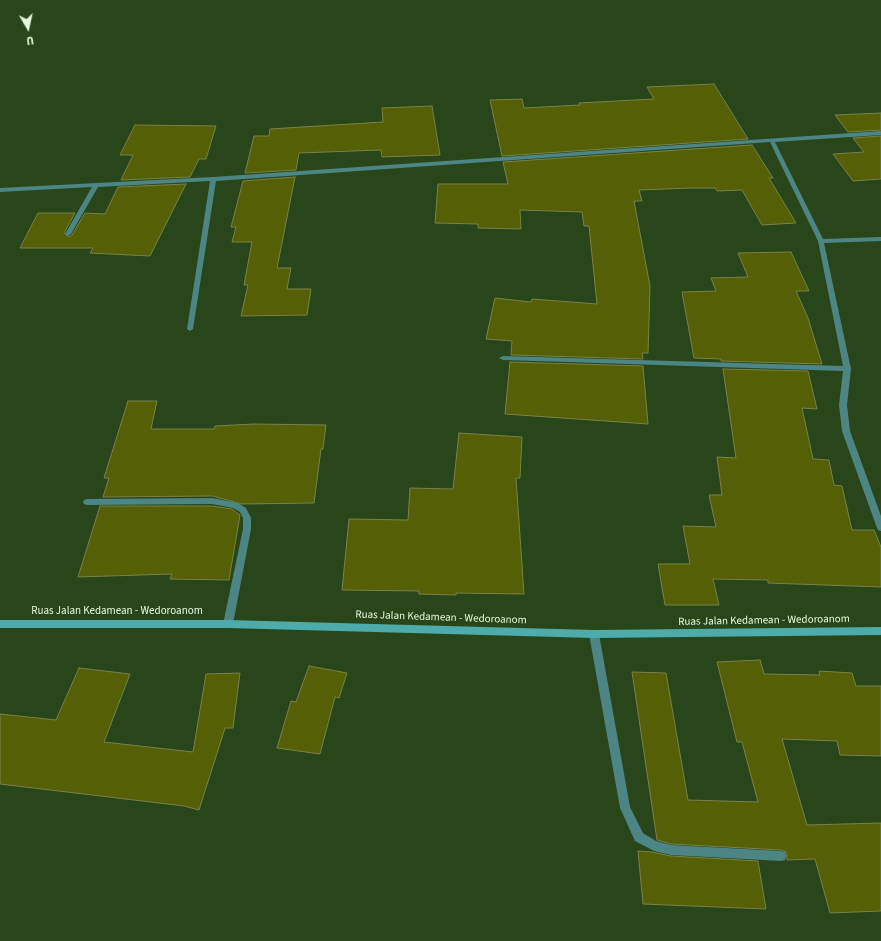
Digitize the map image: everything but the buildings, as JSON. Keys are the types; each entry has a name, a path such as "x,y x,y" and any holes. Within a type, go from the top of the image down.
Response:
{"main road":[{"name":"Ruas Jalan Kedamean - Wedoroanom","path":"0,624 228,624 594,634 881,631"}],"street":[{"path":"0,190 213,179 881,133"},
{"path":"772,141 822,241 847,369 843,405 846,431 881,528"},
{"path":"190,329 213,179"},
{"path":"68,234 97,184"},
{"path":"822,241 881,239"},
{"path":"503,358 847,369"},
{"path":"87,502 212,501 234,505 243,510 247,518 247,528 228,624"},
{"path":"594,634 626,808 639,837 654,846 671,850 781,856"}]}
